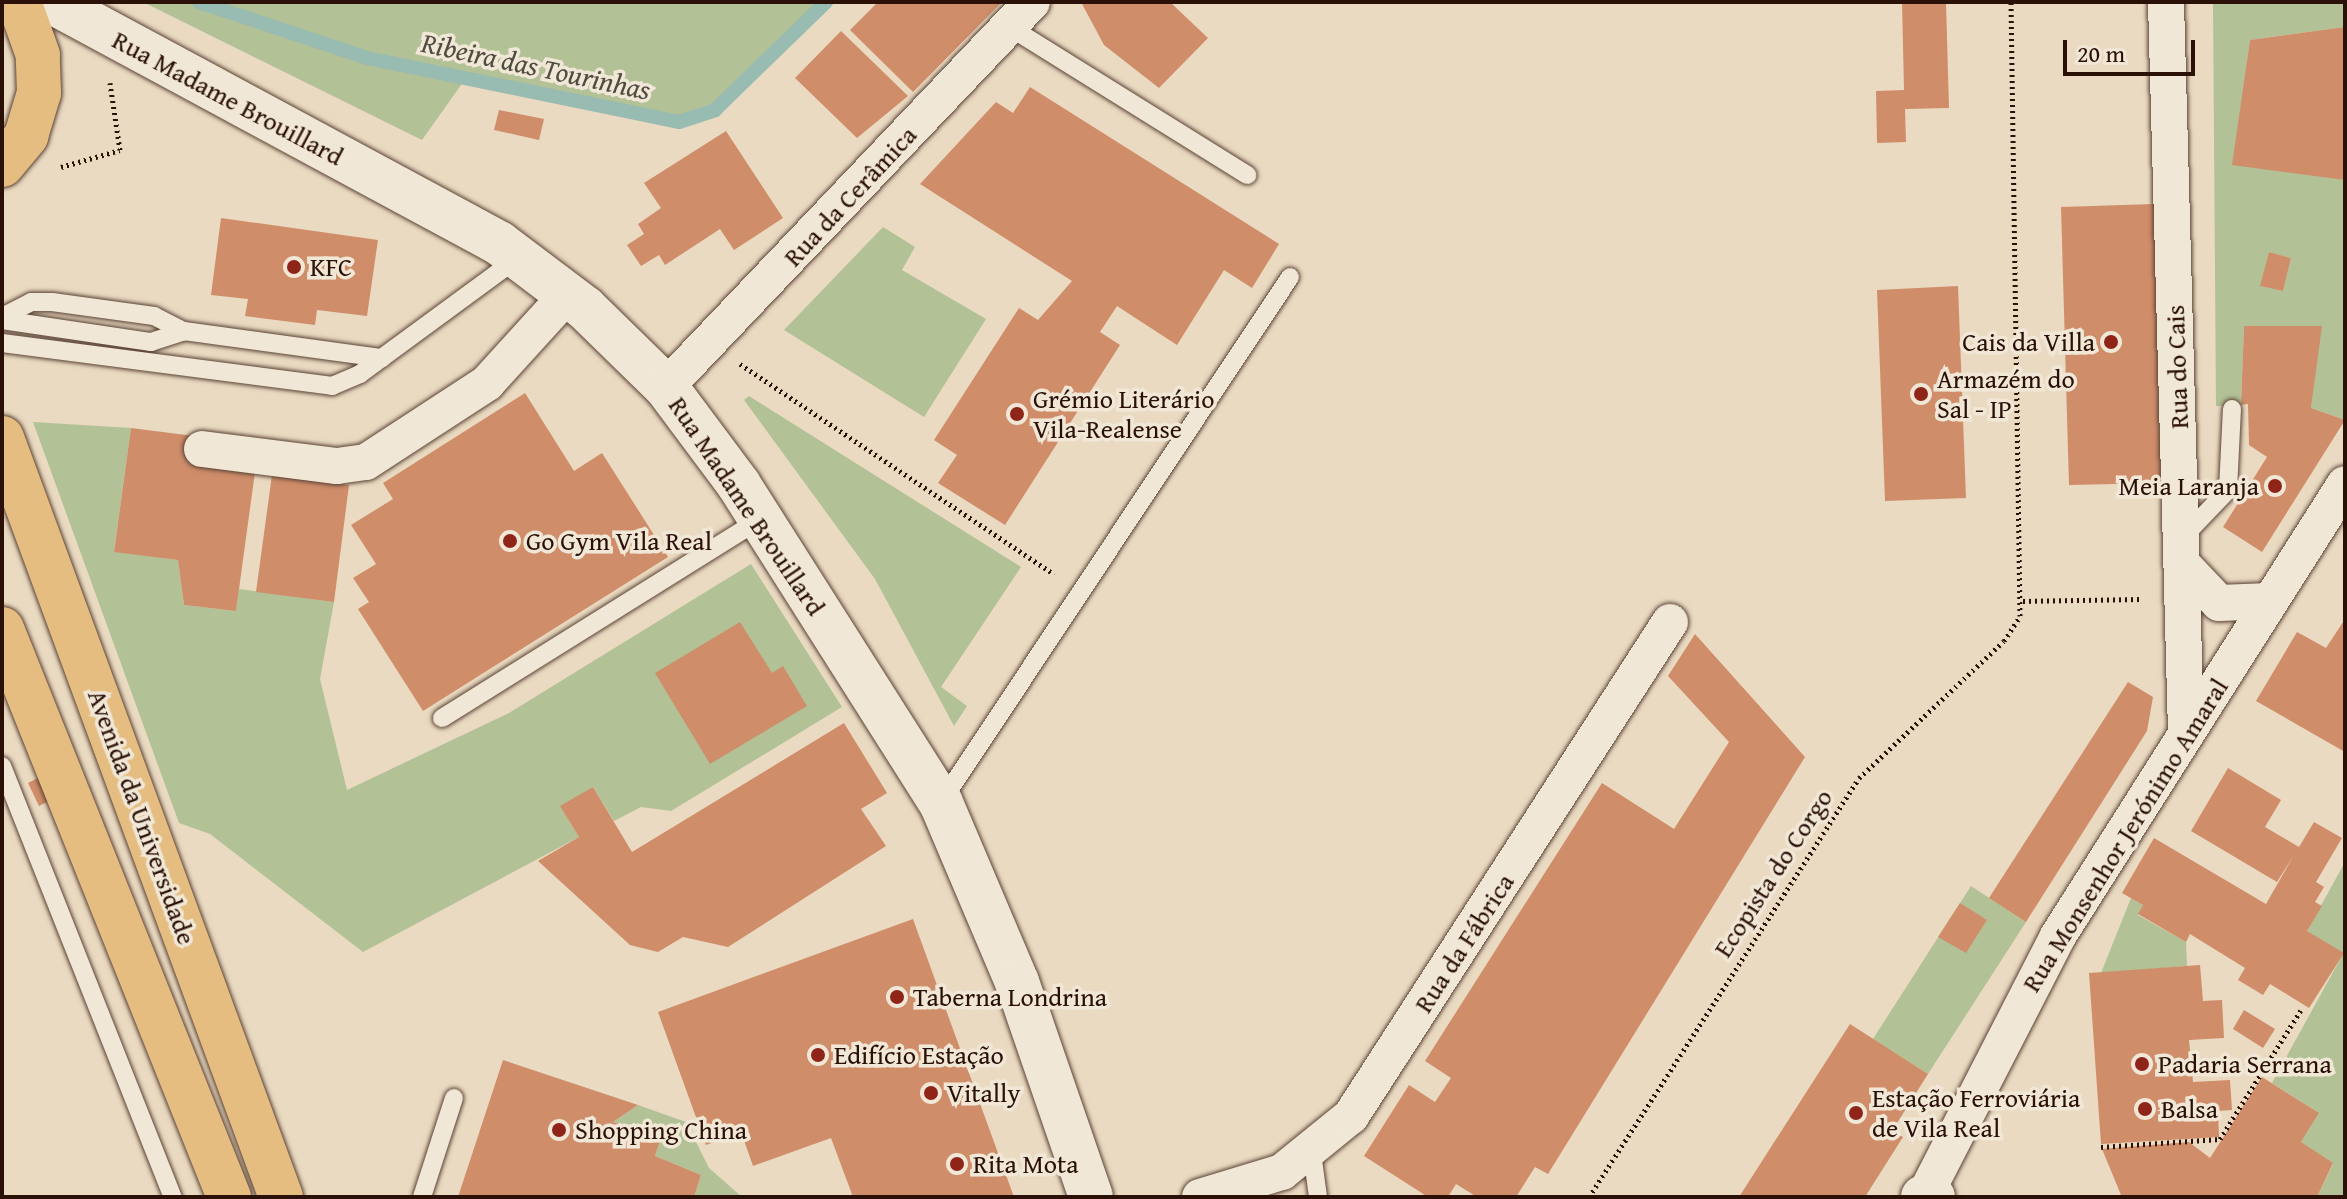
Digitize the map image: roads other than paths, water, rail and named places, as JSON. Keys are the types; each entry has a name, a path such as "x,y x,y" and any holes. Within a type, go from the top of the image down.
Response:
{"main road":[{"path":"2,165 26,136 39,93 38,55 19,2"},
{"name":"Rua Madame Brouillard","path":"52,2 519,257 568,294 666,387 760,519 941,803 1017,982 1091,1197"},
{"name":"Avenida da Universidade","path":"2,438 281,1197"},
{"path":"2,629 229,1197"}],"street":[{"name":"Rua do Cais","path":"2166,2 2186,733"},
{"name":"Rua da Cerâmica","path":"666,387 710,345 1020,14"},
{"path":"202,449 337,466 366,462 487,383 568,294"},
{"name":"Rua Monsenhor Jerónimo Amaral","path":"1927,1196 2040,968 2345,484"},
{"path":"2183,567 2219,603 2270,601"},
{"name":"Rua da Fábrica","path":"1200,1197 1266,1178 1312,1153 1364,1098 1670,622"}],"lane":[{"path":"1020,14 1247,175"},
{"path":"2,343 313,387 351,379 519,257"},
{"path":"941,803 1290,277"},
{"path":"2,318 46,301 154,316 184,331 382,358"},
{"path":"2183,567 2228,490 2232,409"},
{"path":"442,718 760,519"},
{"path":"2,766 173,1197"},
{"path":"422,1197 454,1098"},
{"path":"1312,1153 1318,1197"}],"waterway":[{"name":"Ribeira das Tourinhas","path":"199,2 367,58 679,122 715,110 826,2"}],"place":[{"name":"KFC","path":"294,267"},
{"name":"Cais da Villa","path":"2111,342"},
{"name":"Armazém do Sal - IP","path":"1921,394"},
{"name":"Grémio Literário Vila-Realense","path":"1017,414"},
{"name":"Meia Laranja","path":"2275,486"},
{"name":"Go Gym Vila Real","path":"510,541"},
{"name":"Taberna Londrina","path":"897,997"},
{"name":"Edifício Estação","path":"818,1055"},
{"name":"Padaria Serrana","path":"2142,1064"},
{"name":"Vitally","path":"931,1093"},
{"name":"Balsa","path":"2145,1109"},
{"name":"Estação Ferroviária de Vila Real","path":"1856,1113"},
{"name":"Shopping China","path":"559,1130"},
{"name":"Rita Mota","path":"957,1164"}]}
